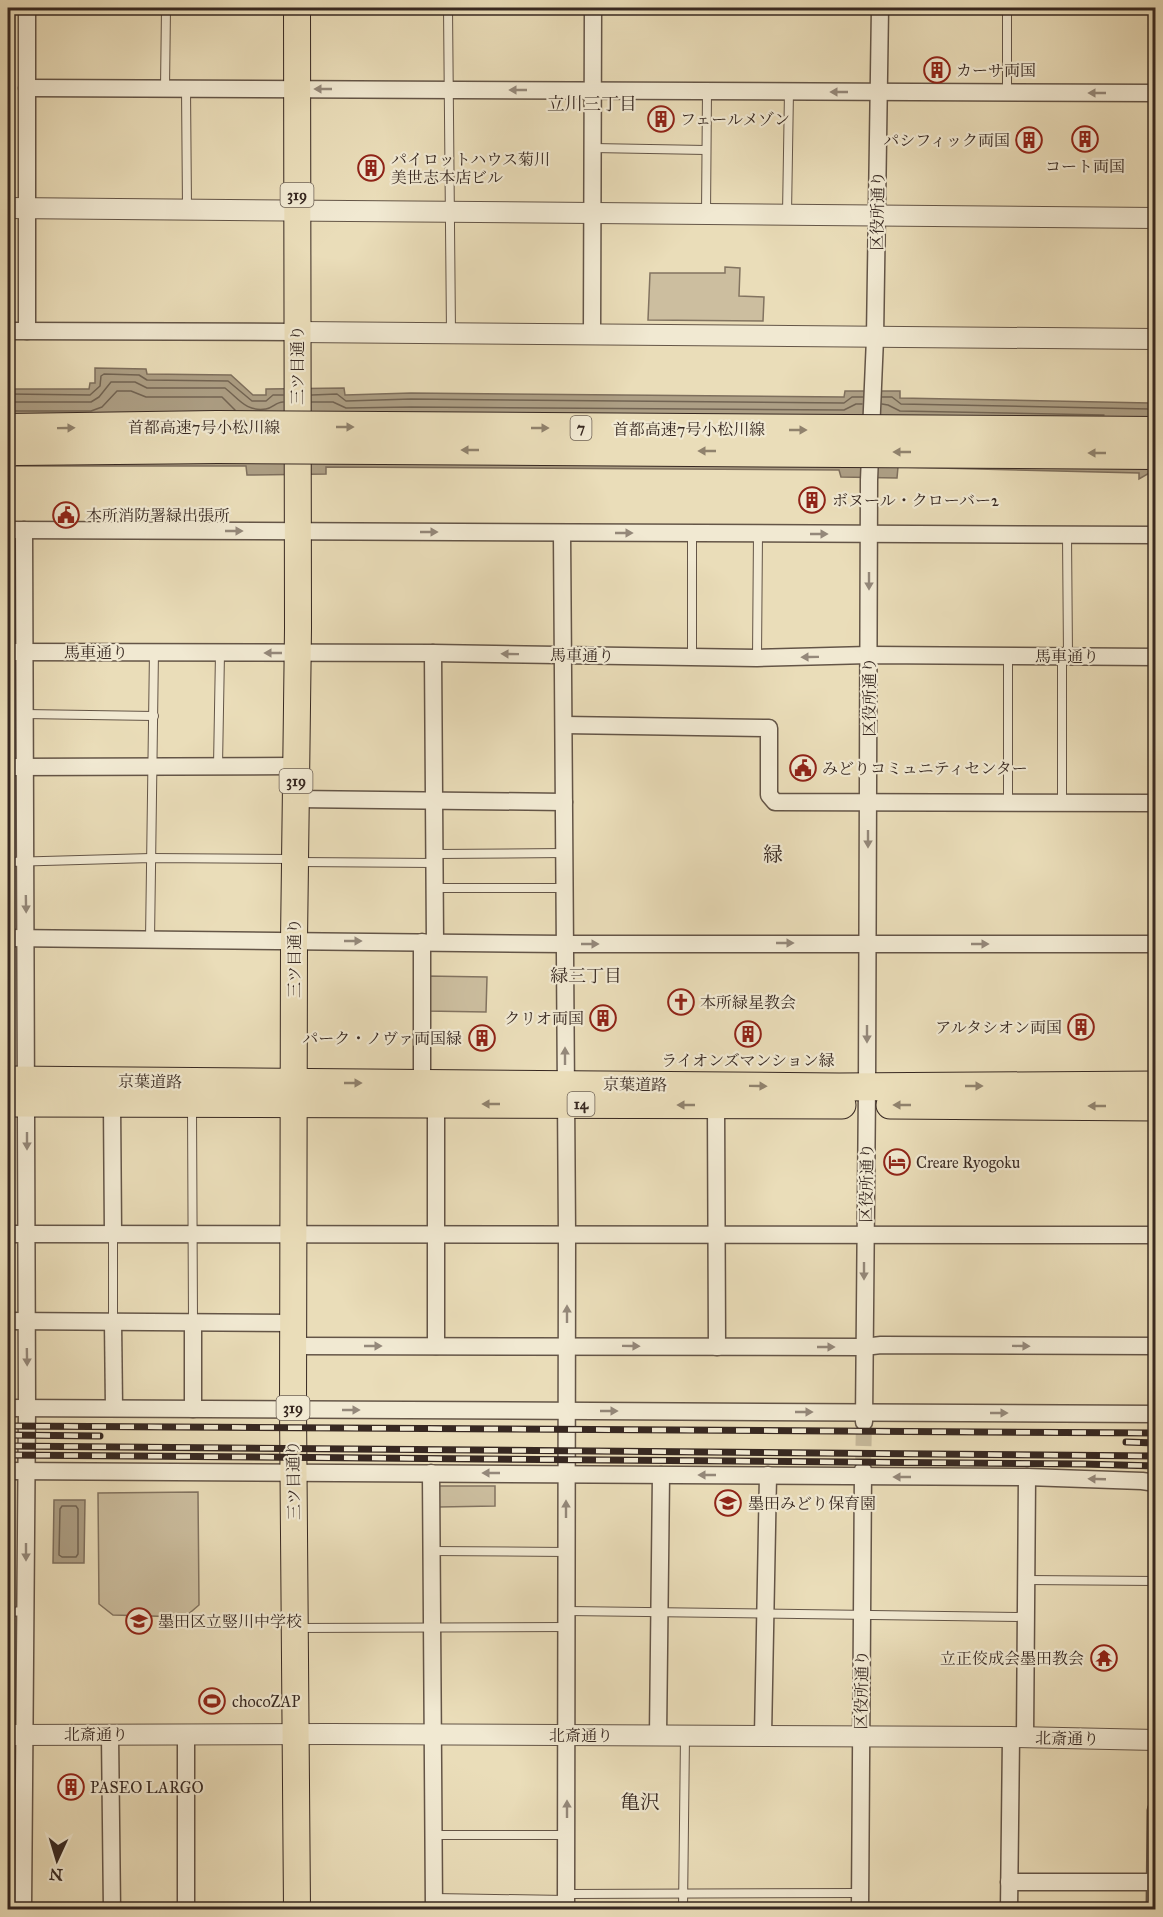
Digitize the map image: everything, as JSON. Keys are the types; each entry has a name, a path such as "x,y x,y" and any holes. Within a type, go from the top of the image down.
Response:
{"highway":[{"name":"首都高速7号小松川線","path":"8,429 228,426 1155,432"},
{"name":"首都高速7号小松川線","path":"8,450 218,448 1155,454"},
{"name":"京葉道路","path":"566,1094 716,1105 867,1096 1155,1085"},
{"name":"京葉道路","path":"17,1092 867,1096 1155,1107"},
{"name":"京葉道路","path":"17,1092 112,1103 192,1103 294,1093"}],"main road":[{"name":"三ツ目通り","path":"297,8 298,653 294,941 293,1409 297,1910"}],"street":[{"path":"27,8 27,331"},
{"path":"592,335 593,8"},
{"name":"区役所通り","path":"864,1417 869,480 875,338 880,8"},
{"path":"27,88 1155,93"},
{"path":"8,208 1155,218"},
{"path":"8,331 1155,339"},
{"path":"23,1910 16,1735 26,1611 26,1234 17,1092 27,938 25,714 16,652 16,530 1155,535"},
{"path":"562,532 567,1236 566,1901"},
{"name":"馬車通り","path":"16,652 563,654 757,658 869,655 1155,657"},
{"path":"433,653 435,888 428,942 429,1094 436,1233 436,1346"},
{"path":"564,725 769,728 769,795 775,802 1155,803"},
{"path":"8,767 296,766"},
{"path":"296,799 564,802"},
{"path":"8,938 565,944 1155,944"},
{"path":"112,1103 113,1234"},
{"path":"716,1105 717,1347"},
{"path":"8,1234 436,1233 567,1236 1155,1234"},
{"path":"8,1321 193,1322 294,1334 436,1346 864,1347 881,1344 1155,1346"},
{"path":"113,1322 114,1408"},
{"path":"193,1322 193,1409"},
{"path":"8,1408 567,1411 864,1417 1155,1414"},
{"path":"8,1471 768,1475 863,1473 1155,1483"},
{"path":"432,1473 434,1904"},
{"name":"区役所通り","path":"860,1901 863,1473"},
{"path":"658,1736 661,1474"},
{"path":"763,1736 768,1475"},
{"path":"1009,1910 1026,1617 1027,1477"},
{"path":"110,1734 112,1910"},
{"path":"186,1734 186,1910"},
{"name":"北斎通り","path":"16,1735 567,1735 1018,1737 1155,1740"},
{"path":"1155,1810 1155,1910"},
{"path":"1009,1882 1155,1882"}],"lane":[{"path":"165,88 166,8"},
{"path":"448,8 451,333"},
{"path":"1006,92 1007,8"},
{"path":"186,88 187,210"},
{"path":"706,91 706,214"},
{"path":"787,215 789,91"},
{"path":"593,148 706,150"},
{"path":"692,533 692,657"},
{"path":"757,658 758,533"},
{"path":"1062,803 1067,535"},
{"path":"150,941 154,651"},
{"path":"218,766 220,653"},
{"path":"1008,656 1008,803"},
{"path":"25,714 154,716"},
{"path":"8,862 151,858 295,860 435,858 564,853"},
{"path":"435,888 565,888"},
{"path":"192,1103 193,1322"},
{"path":"113,1234 113,1322"},
{"path":"431,1551 567,1552"},
{"path":"1026,1580 1155,1581"},
{"path":"8,1612 26,1611"},
{"path":"295,1628 431,1628 659,1612 1026,1617"},
{"path":"683,1910 685,1736"},
{"path":"433,1835 567,1834"},
{"path":"434,1904 566,1901 683,1892 860,1901"}],"shaded area":[{"path":"725,267 740,268 739,296 764,297 763,321 648,320 650,273 725,273"},
{"path":"426,976 487,977 486,1012 425,1011"},
{"path":"439,1486 495,1486 495,1506 439,1507"},
{"path":"198,1492 199,1605 185,1617 113,1615 99,1604 98,1493"}],"water":[{"path":"95,368 146,369 147,374 231,375 253,395 266,395 266,389 344,388 345,395 411,393 844,397 845,391 900,391 900,398 1150,403 1151,397 1155,401 1155,472 1139,479 1139,473 898,467 897,478 841,477 839,470 326,467 326,474 247,475 246,466 8,466 8,389 89,389 90,383 95,383"},
{"path":"54,1500 85,1500 84,1563 53,1563"}],"tunnel":[{"path":"863,1470 864,1422"}],"railway":[{"path":"8,1426 1156,1433"},
{"path":"8,1435 100,1436"},
{"path":"1126,1442 1156,1443"},
{"path":"8,1446 1156,1456"},
{"path":"8,1455 1156,1466"}],"place":[{"name":"カーサ両国","path":"937,70"},
{"name":"フェールメゾン","path":"661,119"},
{"name":"コート両国","path":"1085,139"},
{"name":"パシフィック両国","path":"1029,140"},
{"name":"パイロットハウス菊川 美世志本店ビル","path":"371,168"},
{"name":"ボヌール・クローバー2","path":"812,500"},
{"name":"本所消防署緑出張所","path":"66,515"},
{"name":"みどりコミュニティセンター","path":"803,768"},
{"name":"本所緑星教会","path":"681,1002"},
{"name":"クリオ両国","path":"603,1018"},
{"name":"アルタシオン両国","path":"1081,1027"},
{"name":"ライオンズマンション緑","path":"748,1034"},
{"name":"パーク・ノヴァ両国緑","path":"482,1038"},
{"name":"Creare Ryogoku","path":"897,1162"},
{"name":"墨田みどり保育園","path":"728,1503"},
{"name":"墨田区立竪川中学校","path":"139,1621"},
{"name":"立正佼成会墨田教会","path":"1104,1658"},
{"name":"chocoZAP","path":"212,1701"},
{"name":"PASEO LARGO","path":"71,1787"}],"district":[{"name":"立川三丁目","path":"592,104"},
{"name":"緑","path":"773,854"},
{"name":"緑三丁目","path":"586,976"},
{"name":"亀沢","path":"640,1802"}]}
